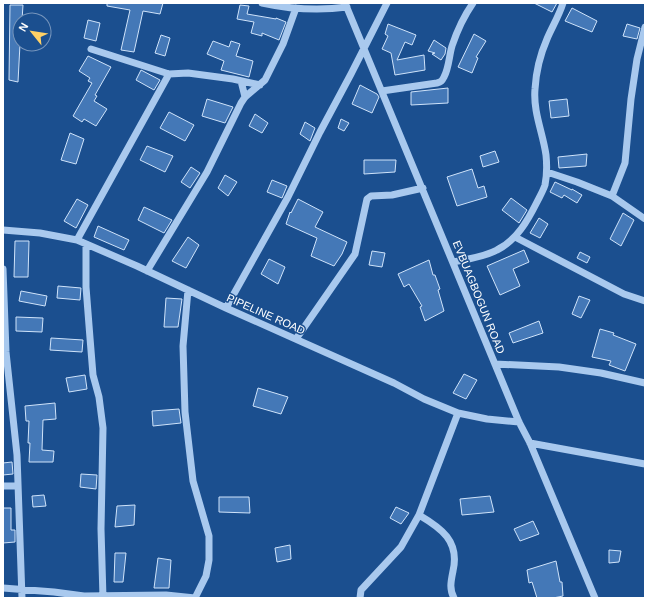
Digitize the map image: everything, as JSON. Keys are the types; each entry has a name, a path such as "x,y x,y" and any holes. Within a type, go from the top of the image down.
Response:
{"street":[{"path":"262,3 289,8 336,9 346,5"},
{"path":"226,308 288,197 387,3"},
{"path":"382,91 438,84 442,81 445,76 452,45 457,32 473,3"},
{"path":"453,262 485,255 498,250 515,237 529,217 545,186 547,172 546,154 537,118 535,85 536,72 546,40 563,3"},
{"name":"EVBUAGBOGUN ROAD","path":"346,5 519,422 530,442 595,598"},
{"path":"147,271 207,172 245,97 265,80 270,72 283,44 296,8"},
{"path":"612,196 625,163 630,99 637,59 645,27"},
{"path":"91,49 169,74 188,73 260,85"},
{"path":"77,240 169,74"},
{"path":"241,81 245,97"},
{"path":"547,172 612,196 645,219"},
{"path":"296,339 355,254 367,199 371,196 392,194 423,188"},
{"name":"PIPELINE ROAD","path":"3,230 40,233 77,240 394,383 424,399 458,413 487,419 519,422"},
{"path":"515,237 624,294 645,301"},
{"path":"86,244 86,287 91,346 102,428 101,529 103,597"},
{"path":"3,269 7,393 17,455 22,598"},
{"path":"3,588 103,597 166,595 195,598 206,576 209,560 209,536 193,481 185,412 183,346 188,290"},
{"path":"496,364 559,367 600,373 645,383"},
{"path":"360,598 361,590 402,547 418,514 458,413"},
{"path":"530,442 645,464"},
{"path":"3,486 18,486"},
{"path":"418,514 447,536 453,545 455,563 450,586 454,598"}],"building":[{"path":"107,3 163,3 160,14 143,11 134,52 121,50 130,10 107,6"},
{"path":"534,3 557,3 552,12"},
{"path":"10,5 23,5 23,12 12,12 12,52 20,52 18,82 9,80"},
{"path":"240,5 249,6 247,14 276,18 286,22 279,40 262,33 262,36 251,33 254,22 237,19"},
{"path":"572,8 597,21 592,32 565,21"},
{"path":"88,20 100,23 96,41 84,38"},
{"path":"388,24 416,35 412,45 405,42 397,60 424,55 425,70 395,75 391,53 382,49 388,36 385,34"},
{"path":"627,24 640,28 637,39 623,36"},
{"path":"474,34 486,41 476,57 478,58 472,73 458,67"},
{"path":"161,35 170,38 165,56 155,53"},
{"path":"434,40 446,48 445,54 441,60 432,54 435,53 428,51"},
{"path":"213,41 229,47 231,41 240,44 236,56 253,61 249,77 221,70 224,61 207,54"},
{"path":"88,56 111,67 95,95 97,96 94,101 107,109 96,126 84,119 82,122 73,116 92,83 88,81 90,78 79,71"},
{"path":"141,70 160,80 154,90 136,80"},
{"path":"360,85 377,94 379,97 372,113 352,104"},
{"path":"448,88 448,103 411,105 411,92"},
{"path":"207,99 233,107 225,123 202,116"},
{"path":"567,99 569,116 551,118 549,101"},
{"path":"169,112 194,125 185,141 160,128"},
{"path":"255,114 268,123 262,133 249,126"},
{"path":"341,119 349,123 344,131 338,128"},
{"path":"305,122 315,128 310,141 300,134"},
{"path":"70,133 84,139 76,164 61,160"},
{"path":"147,146 173,156 165,172 140,160"},
{"path":"495,151 499,162 483,167 480,156"},
{"path":"587,154 586,166 559,168 558,157"},
{"path":"364,160 396,160 395,172 364,174"},
{"path":"191,167 200,173 190,188 181,182"},
{"path":"472,169 478,188 484,186 487,197 457,206 447,177"},
{"path":"225,175 237,182 228,196 218,188"},
{"path":"272,180 287,186 282,198 267,192"},
{"path":"555,182 582,195 577,203 564,195 562,198 550,192"},
{"path":"511,198 527,210 519,223 502,210"},
{"path":"77,199 88,205 76,228 64,221"},
{"path":"298,199 323,212 315,227 347,242 342,254 334,266 311,256 317,238 286,224 290,212 291,213"},
{"path":"144,207 172,220 164,233 138,220"},
{"path":"623,213 634,220 621,246 610,239"},
{"path":"539,218 548,224 540,238 530,233"},
{"path":"98,226 129,240 124,250 94,237"},
{"path":"188,237 199,245 186,268 172,261"},
{"path":"15,241 29,241 28,277 14,277"},
{"path":"524,250 529,262 513,269 520,286 500,295 487,266"},
{"path":"372,251 385,253 382,267 369,265"},
{"path":"580,252 590,257 587,263 577,258"},
{"path":"269,259 285,267 278,284 261,274"},
{"path":"429,260 433,275 435,275 440,289 438,290 444,311 425,321 420,307 422,306 409,284 404,287 398,274"},
{"path":"58,286 81,288 80,300 57,298"},
{"path":"21,291 47,296 45,306 19,301"},
{"path":"579,296 590,300 581,318 572,314"},
{"path":"166,298 182,299 178,327 164,327"},
{"path":"16,317 43,318 42,332 16,331"},
{"path":"539,321 543,333 513,343 509,333"},
{"path":"600,329 614,333 613,335 636,344 625,371 609,365 611,361 592,357"},
{"path":"51,338 83,340 82,352 50,350"},
{"path":"464,374 477,380 466,399 453,393"},
{"path":"85,375 87,389 69,392 66,378"},
{"path":"258,388 288,397 281,414 253,406"},
{"path":"55,403 56,419 43,420 42,450 54,451 53,462 29,462 29,421 26,421 25,406"},
{"path":"179,409 181,423 153,426 152,411"},
{"path":"12,462 13,474 3,475 3,463"},
{"path":"81,474 97,475 96,489 80,487"},
{"path":"44,495 46,506 33,507 32,496"},
{"path":"490,496 494,512 462,515 460,499"},
{"path":"219,497 249,497 250,513 219,512"},
{"path":"135,505 134,525 115,527 117,506"},
{"path":"396,507 409,513 401,524 390,518"},
{"path":"3,508 11,508 11,530 15,530 15,542 3,543"},
{"path":"533,521 539,534 520,541 514,529"},
{"path":"290,545 291,559 277,562 275,548"},
{"path":"609,550 621,551 619,562 609,563"},
{"path":"115,553 126,553 123,582 114,582"},
{"path":"158,558 171,560 169,588 154,588"},
{"path":"556,561 560,582 562,582 563,596 553,598 537,598 532,582 529,583 527,570"}]}
